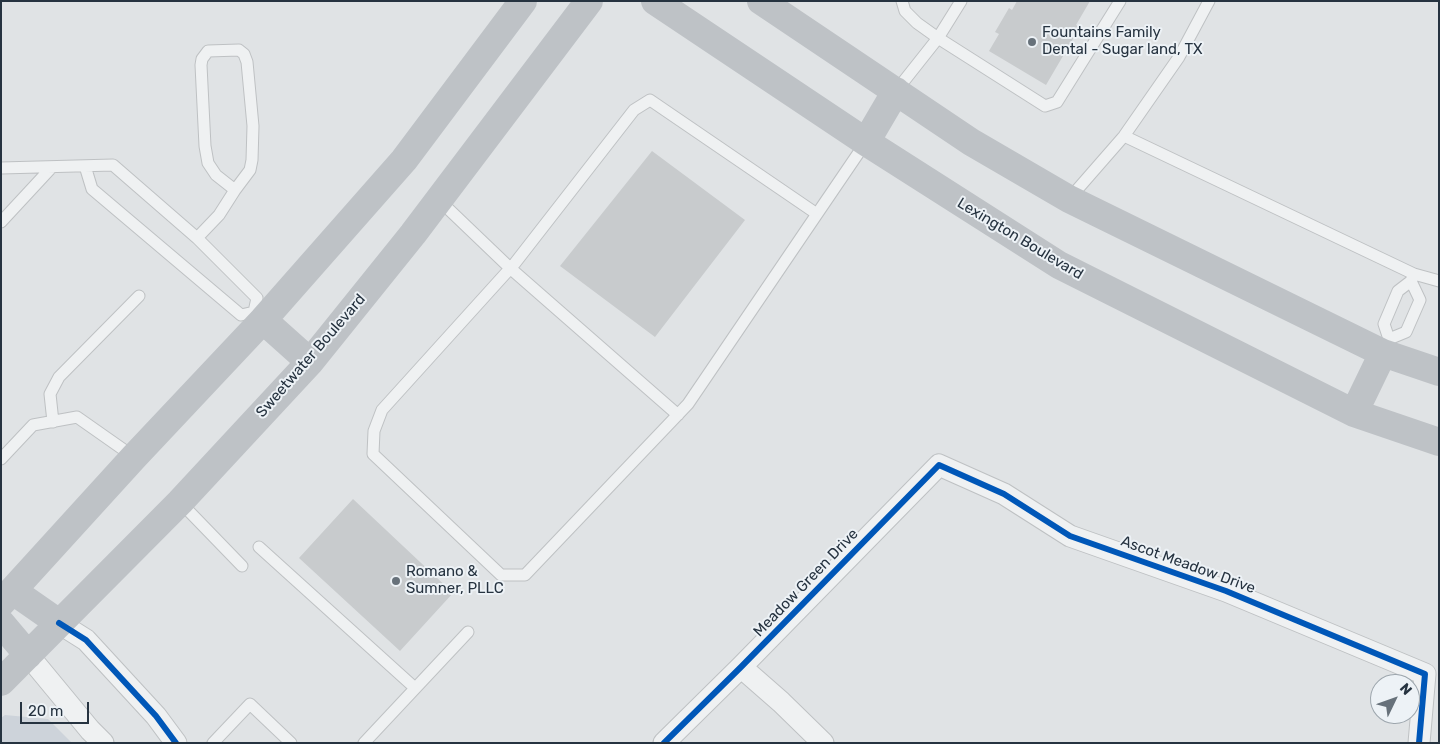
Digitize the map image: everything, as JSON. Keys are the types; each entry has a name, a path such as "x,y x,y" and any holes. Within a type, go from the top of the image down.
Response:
{"main road":[{"path":"60,623 7,593 134,457 258,316 404,160 523,1"},
{"name":"Sweetwater Boulevard","path":"1,682 180,502 310,362 439,200 590,1"},
{"name":"Lexington Boulevard","path":"654,1 866,142 1059,266 1354,413 1439,442"},
{"path":"761,1 971,142 1070,199 1439,372"},
{"path":"866,142 896,91"},
{"path":"258,316 310,362"},
{"path":"1354,413 1386,346"},
{"path":"1,623 28,655"}],"street":[{"name":"Meadow Green Drive","path":"664,743 939,465 973,480"},
{"name":"Ascot Meadow Drive","path":"973,480 1004,494 1070,536 1226,591 1425,674 1419,743"},
{"path":"60,623 86,640 156,716 176,743"},
{"path":"28,655 103,743"},
{"path":"741,667 781,702 823,743"}],"lane":[{"path":"902,1 905,11 917,23 1045,106 1057,102 1120,1"},
{"path":"896,91 938,38 961,1"},
{"path":"1070,199 1124,136 1178,57 1209,1"},
{"path":"197,238 219,215 250,170 252,160 253,126 247,62 244,54 239,50 208,51 202,58 201,66 205,146 208,162 216,175 235,190"},
{"path":"817,214 650,100 634,110 510,268 382,410 374,431 373,454 501,575 525,575 688,404 866,142"},
{"path":"1124,136 1413,278 1439,281"},
{"path":"1,168 113,165 197,238 257,298 258,316 241,315 92,189 85,166"},
{"path":"1,222 52,167"},
{"path":"439,200 510,268 678,414"},
{"path":"1413,278 1420,300 1406,332 1386,346 1384,324 1398,291 1413,278"},
{"path":"53,422 50,394 59,377 140,296"},
{"path":"1,459 33,425 77,417 134,457"},
{"path":"180,502 242,566"},
{"path":"259,547 416,688"},
{"path":"364,743 468,632"},
{"path":"213,743 250,704 291,743"}],"shaded area":[{"path":"5,715 48,719 72,743 1,743 1,718"}],"building":[{"name":"Fountains Family Dental - Sugar land, TX","path":"1017,1 1090,1 1076,25 1080,27 1046,85 989,51 999,34 995,32 1009,8 1012,10"},
{"path":"652,151 745,220 655,337 560,266"},
{"path":"353,499 453,593 400,651 299,558"}],"cycle path":[{"path":"664,743 939,465 1004,494 1070,536 1226,591 1425,674 1419,743"},
{"path":"59,623 86,640 156,716 176,743"}],"place":[{"name":"Fountains Family Dental - Sugar land, TX","path":"1032,42"},
{"name":"Romano & Sumner, PLLC","path":"396,581"}]}
